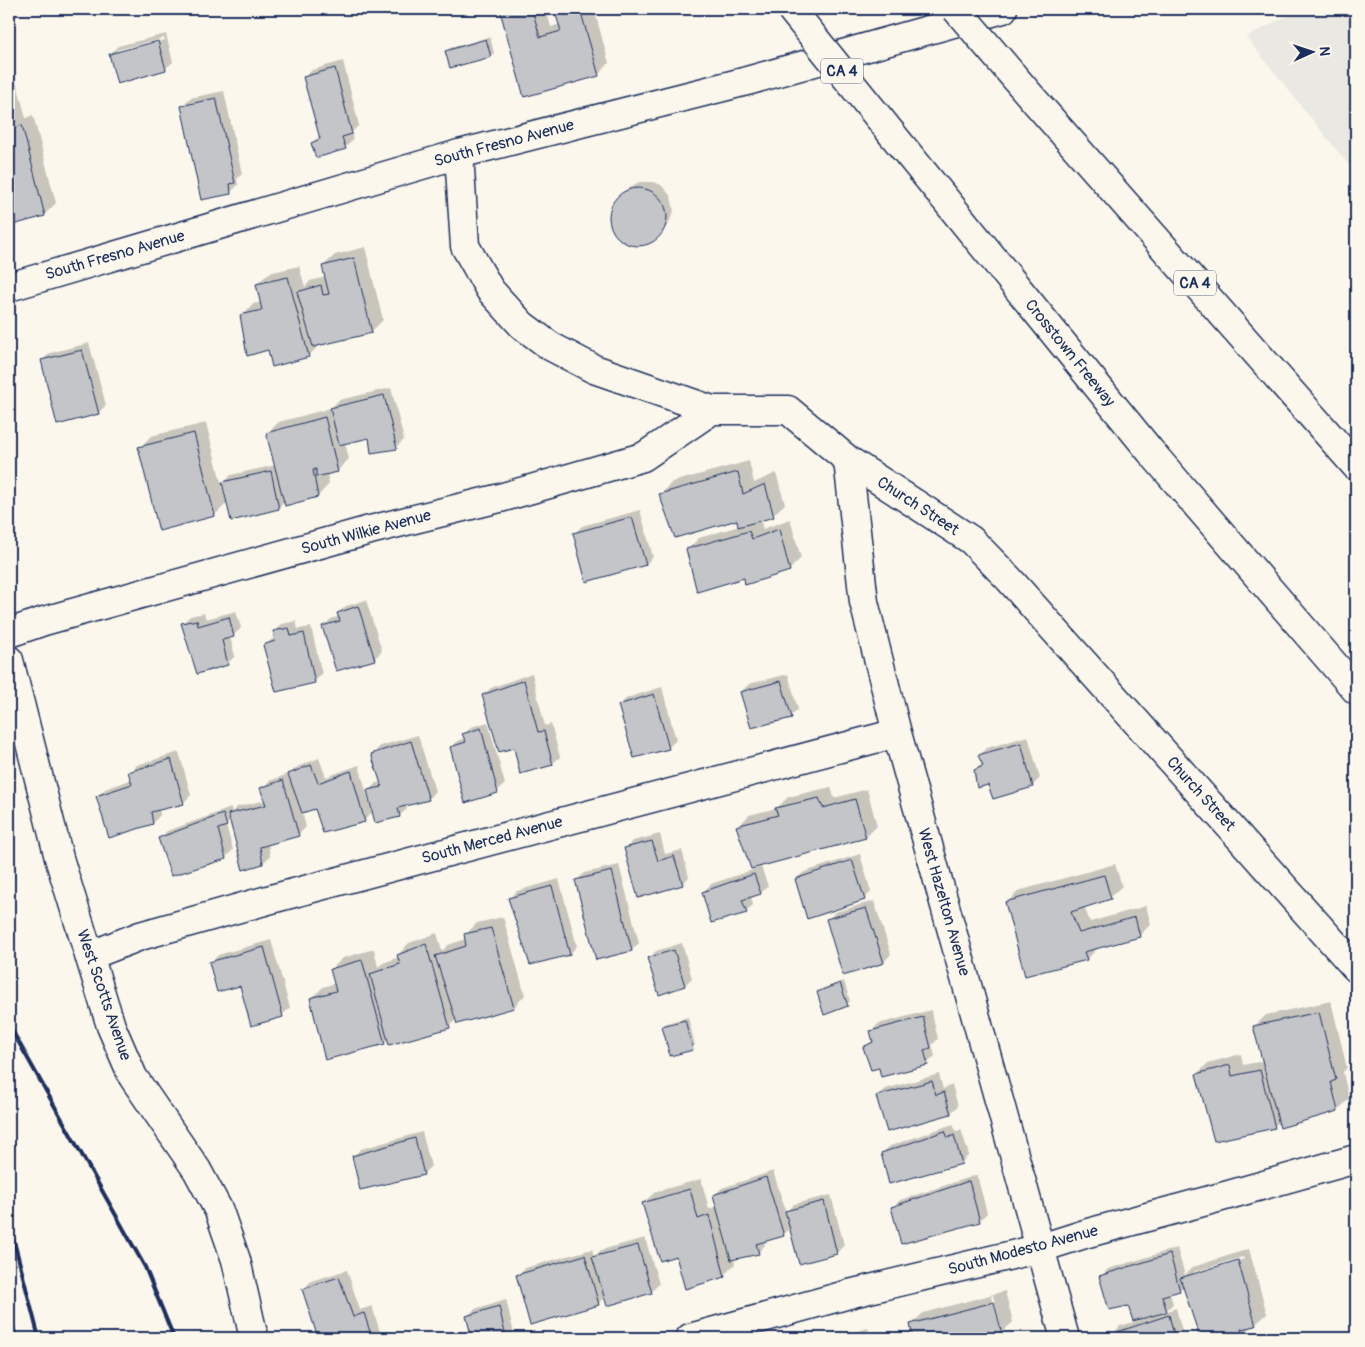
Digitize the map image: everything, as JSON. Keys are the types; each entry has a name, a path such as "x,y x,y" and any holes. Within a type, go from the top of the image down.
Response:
{"main road":[{"name":"Crosstown Freeway","path":"791,9 1151,452 1356,690"},
{"name":"CA 4","path":"956,9 1356,466"},
{"name":"South Fresno Avenue","path":"9,287 459,154 747,81 1003,9"},
{"name":"Church Street","path":"459,154 465,246 490,290 522,325 550,346 594,369 712,410 788,410 848,460 971,540 1009,579 1356,968"},
{"name":"South Wilkie Avenue","path":"9,633 44,621 370,530 500,498 643,457 712,410"},
{"name":"West Hazelton Avenue","path":"848,460 864,602 897,733 1065,1338"},
{"name":"West Scotts Avenue","path":"9,660 59,858 111,1026 133,1077 197,1170 220,1211 236,1260 254,1338"},
{"name":"South Merced Avenue","path":"89,956 140,936 275,898 897,733"},
{"name":"South Modesto Avenue","path":"690,1338 853,1293 1040,1248 1356,1159"}],"shaded area":[{"path":"1301,9 1356,9 1356,174 1246,37"}],"building":[{"path":"532,9 540,37 561,31 554,9 580,9 599,76 524,97 500,11"},
{"path":"486,39 491,57 450,68 445,51"},
{"path":"158,41 166,70 117,84 109,54"},
{"path":"335,68 352,134 342,137 346,149 316,158 311,143 320,139 303,77"},
{"path":"216,98 235,183 230,184 231,194 201,200 181,106"},
{"path":"9,106 14,128 22,125 45,216 9,226"},
{"path":"638,188 649,190 662,201 667,217 665,228 654,241 638,246 627,244 614,233 609,217 611,206 622,193"},
{"path":"354,258 372,333 313,347 297,292 321,285 323,295 329,294 322,266"},
{"path":"288,277 309,357 272,367 268,350 247,356 240,315 262,310 256,284"},
{"path":"82,350 99,414 57,425 41,360"},
{"path":"384,395 397,449 371,453 369,438 339,445 330,408"},
{"path":"325,417 338,472 316,477 316,469 313,470 318,497 285,506 266,433"},
{"path":"194,433 215,516 159,531 138,447"},
{"path":"271,471 279,509 231,521 222,482"},
{"path":"738,472 743,494 765,484 774,517 738,527 737,520 675,538 659,494"},
{"path":"632,517 646,565 586,582 573,533"},
{"path":"779,529 790,571 745,585 744,578 697,592 686,549 749,531 752,539"},
{"path":"358,606 375,660 336,671 322,626 340,621 337,613"},
{"path":"229,617 234,637 222,640 228,665 197,674 181,623 197,620 198,626"},
{"path":"289,628 291,636 304,633 315,683 276,692 263,645 275,641 273,631"},
{"path":"524,680 538,732 544,731 553,765 520,774 514,748 499,752 482,695"},
{"path":"781,681 792,718 751,728 740,692"},
{"path":"654,694 669,749 634,758 618,705"},
{"path":"481,728 498,793 465,803 450,747 466,742 462,734"},
{"path":"411,741 429,800 398,808 400,817 375,823 367,790 382,787 371,754"},
{"path":"1021,743 1033,787 993,799 988,785 977,788 974,770 983,766 978,755"},
{"path":"171,759 184,804 151,812 153,824 109,838 96,796 132,784 128,772"},
{"path":"311,765 318,783 351,771 365,822 323,833 315,809 302,813 288,774"},
{"path":"283,780 299,836 260,847 263,864 243,870 228,814 266,805 260,788"},
{"path":"819,798 823,808 855,799 866,838 751,869 736,826 778,815 775,808"},
{"path":"223,814 227,826 218,829 226,859 171,876 158,838"},
{"path":"652,841 658,861 674,856 683,885 638,898 624,848"},
{"path":"852,860 865,900 807,919 795,879"},
{"path":"612,871 632,951 596,960 575,880"},
{"path":"754,874 761,894 742,900 747,913 711,923 702,892"},
{"path":"1104,875 1111,899 1071,912 1079,933 1135,917 1140,937 1084,952 1087,960 1025,976 1005,902"},
{"path":"552,886 570,955 530,965 508,898"},
{"path":"866,908 884,963 843,976 826,919"},
{"path":"491,928 514,1008 457,1024 435,956 466,946 464,934"},
{"path":"426,944 450,1028 389,1045 370,974 400,964 397,955"},
{"path":"264,947 283,1017 251,1026 240,986 217,992 209,962"},
{"path":"674,950 685,986 659,995 647,958"},
{"path":"362,960 385,1044 325,1060 310,998 336,991 330,969"},
{"path":"840,983 848,1006 824,1015 817,992"},
{"path":"1319,1012 1336,1080 1331,1082 1338,1111 1280,1128 1253,1026"},
{"path":"923,1017 931,1048 924,1050 928,1065 881,1077 879,1068 871,1070 863,1047 873,1042 870,1031"},
{"path":"685,1020 693,1050 670,1056 662,1026"},
{"path":"1230,1065 1232,1076 1260,1070 1275,1128 1214,1141 1196,1074"},
{"path":"932,1081 936,1095 944,1092 951,1114 887,1132 876,1096"},
{"path":"945,1131 948,1138 954,1135 962,1164 889,1184 881,1153"},
{"path":"415,1138 424,1175 360,1190 352,1156"},
{"path":"766,1177 784,1236 756,1244 759,1254 731,1260 713,1195"},
{"path":"969,1181 980,1222 901,1244 891,1207"},
{"path":"690,1189 698,1219 709,1215 725,1277 685,1289 676,1256 660,1261 642,1203"},
{"path":"824,1201 837,1254 799,1264 785,1211"},
{"path":"638,1245 652,1293 607,1306 592,1257"},
{"path":"1170,1254 1180,1291 1162,1296 1167,1312 1133,1321 1128,1306 1109,1310 1099,1276"},
{"path":"585,1255 599,1305 530,1325 516,1275"},
{"path":"1238,1260 1256,1326 1241,1329 1243,1338 1200,1338 1180,1278"},
{"path":"339,1277 353,1317 364,1313 372,1338 318,1338 302,1289"},
{"path":"994,1302 1002,1334 986,1338 913,1338 910,1324"},
{"path":"499,1306 506,1338 472,1338 466,1316"},
{"path":"1169,1315 1175,1338 1113,1338 1111,1334"}],"railway":[{"path":"9,1025 145,1267 174,1338"},
{"path":"9,1222 39,1338"},
{"path":"9,1309 16,1338"}]}
